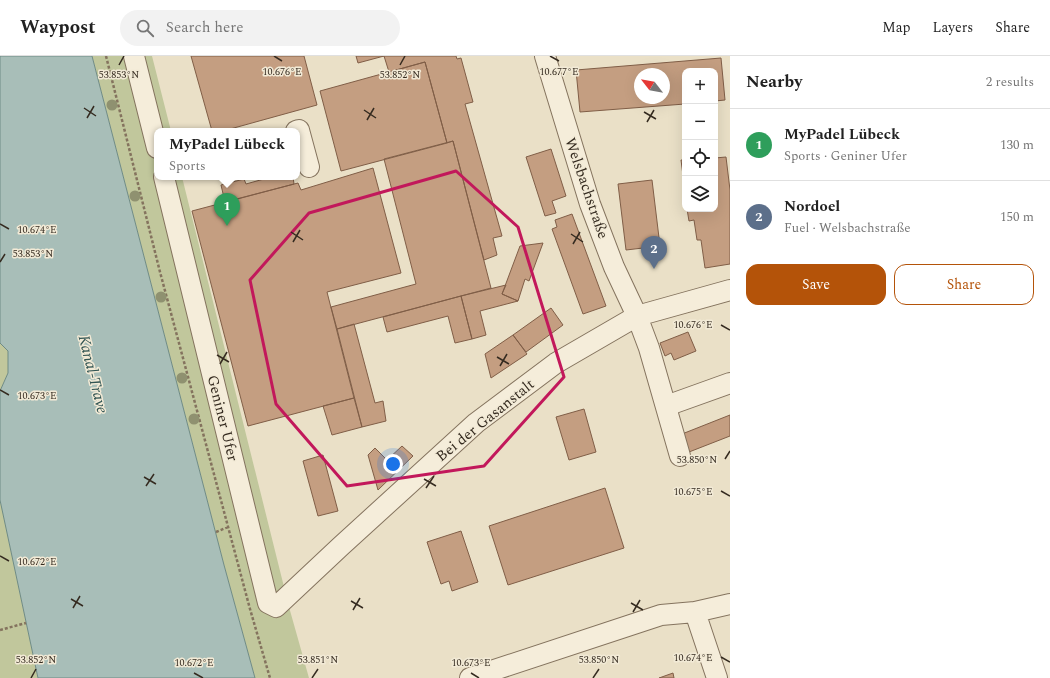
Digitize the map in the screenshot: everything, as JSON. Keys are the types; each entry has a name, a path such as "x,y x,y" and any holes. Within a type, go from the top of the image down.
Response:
{"street":[{"path":"134,56 154,136"},
{"name":"Welsbachstraße","path":"545,56 590,204 614,267 637,316 649,348 680,456"},
{"path":"300,137 309,167"},
{"name":"Geniner Ufer","path":"165,180 268,603 276,607"},
{"name":"Bei der Gasanstalt","path":"276,607 476,423 556,363 637,316 730,290"},
{"path":"666,406 730,383"},
{"path":"470,678 662,615 696,612 730,604"},
{"path":"696,612 717,678"}],"path":[{"path":"106,56 160,272 250,609 270,678"},
{"path":"216,532 228,527"},
{"path":"0,630 26,623"}],"highlighted area":[{"path":"456,171 518,227 564,377 484,466 347,486 276,404 250,280 309,213"}],"green space":[{"path":"92,56 152,56 170,128 154,128 154,180 183,180 289,607 309,678 255,678 224,565"},
{"path":"0,343 8,351 8,373 0,391"},
{"path":"0,500 2,508 38,678 0,678"}],"water":[{"name":"Kanal-Trave","path":"0,56 92,56 224,565 255,678 38,678 0,500 0,391 8,373 8,351 0,343"}],"building":[{"path":"191,56 304,56 317,105 234,128 211,128"},
{"path":"356,56 384,56 358,63"},
{"path":"384,56 456,56 457,59 461,58 473,102 465,104 502,236 493,238 497,255 484,260 453,141 447,143 425,62 389,72"},
{"path":"721,58 725,100 718,101 718,68 682,68 682,104 580,112 576,70"},
{"path":"425,62 447,143 341,171 320,91"},
{"path":"453,141 491,288 337,329 331,307 416,284 384,159"},
{"path":"551,149 566,196 552,201 556,213 545,216 526,157"},
{"path":"726,157 730,190 730,264 705,268 701,240 697,240 694,220 689,221 688,212 718,212 718,158"},
{"path":"373,168 401,273 327,292 354,398 248,426 192,211 298,183 301,190"},
{"path":"240,180 244,180 246,184 260,180 293,180 294,184 225,202 221,185"},
{"path":"652,180 660,246 626,250 618,184"},
{"path":"572,214 606,306 583,314 552,229 557,227 555,220"},
{"path":"543,243 529,281 525,279 518,301 502,294 520,246"},
{"path":"506,285 502,294 518,301 480,311 486,335 472,339 461,296"},
{"path":"461,296 472,339 455,343 448,316 387,332 383,317"},
{"path":"551,308 563,325 526,352 513,335"},
{"path":"354,324 375,403 383,401 386,421 362,427 337,329"},
{"path":"688,332 696,351 674,360 671,353 665,356 660,343"},
{"path":"513,335 527,354 491,378 485,354"},
{"path":"354,398 362,427 332,435 323,406"},
{"path":"584,409 596,452 569,460 556,417"},
{"path":"730,415 730,436 689,452 682,434"},
{"path":"402,446 413,456 378,490 368,455 375,448 387,460"},
{"path":"323,455 338,511 318,516 303,461"},
{"path":"605,488 624,548 508,585 489,526"},
{"path":"461,531 478,582 452,591 449,581 441,584 427,542"},
{"path":"673,673 674,678 659,678"}],"place":[{"name":"MyPadel Lübeck","path":"227,226"},
{"name":"Nordoel","path":"654,269"}]}
